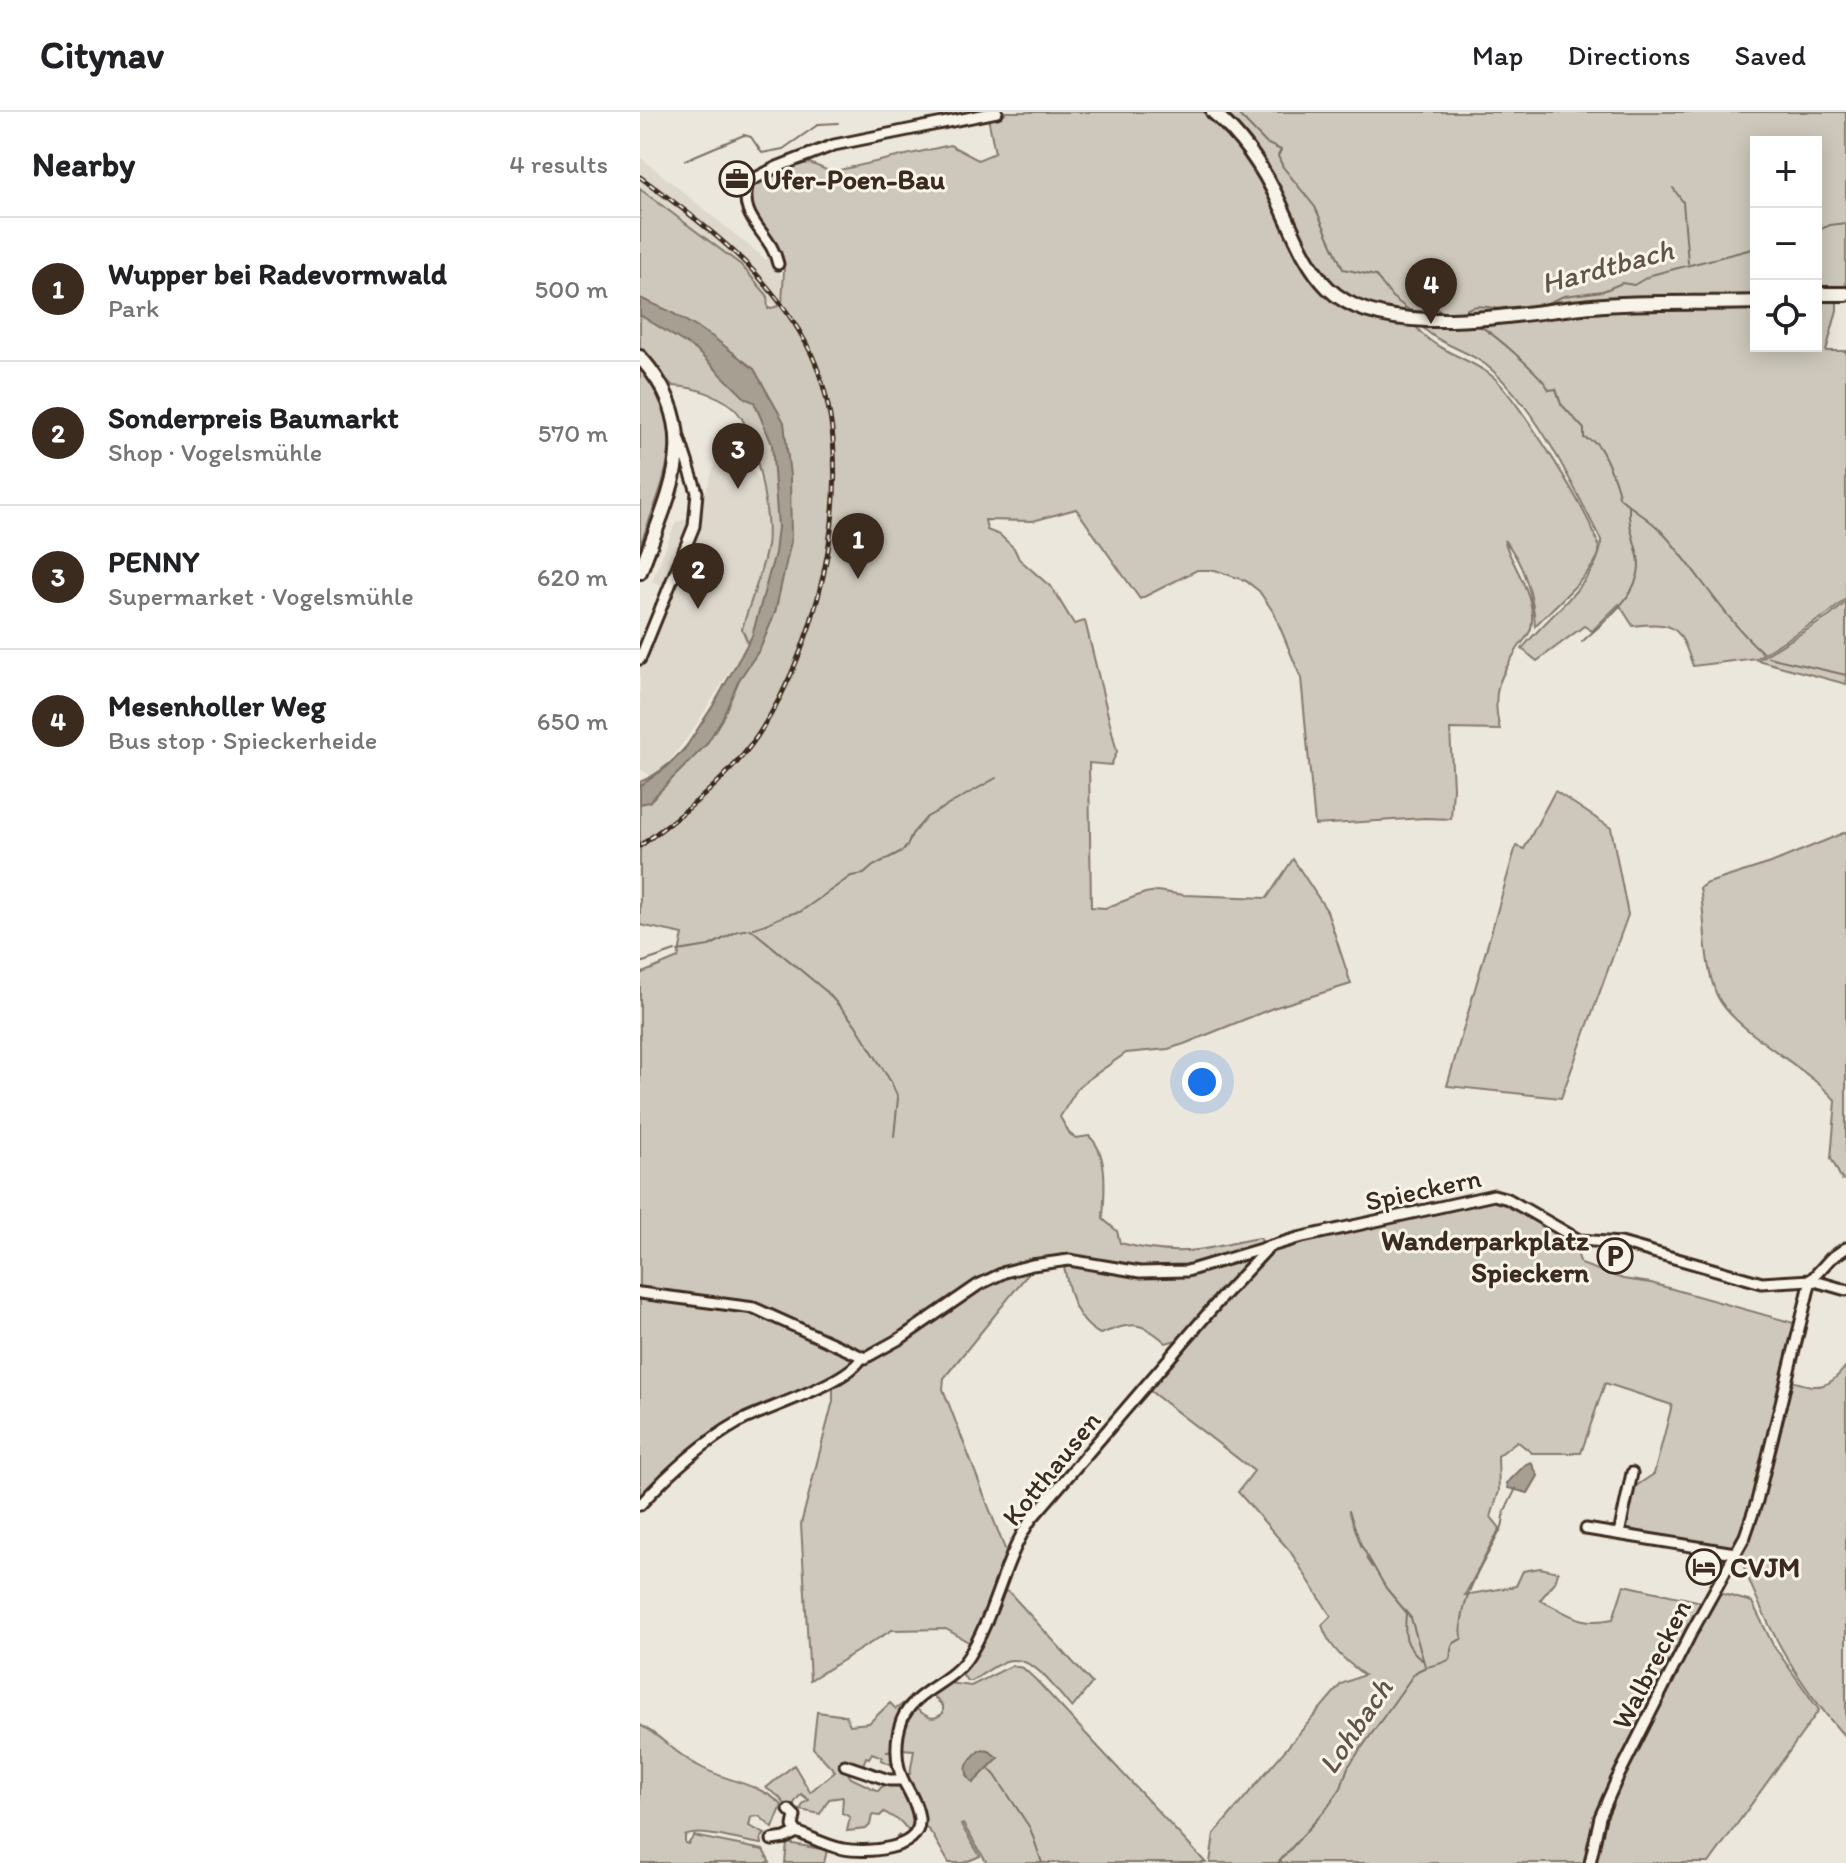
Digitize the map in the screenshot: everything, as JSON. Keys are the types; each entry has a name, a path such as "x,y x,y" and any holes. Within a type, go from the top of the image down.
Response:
{"main road":[{"path":"1213,112 1235,132 1259,165 1305,256 1326,286 1341,299 1361,308 1412,318 1476,319 1593,306 1750,302"},
{"path":"1822,294 1846,294"},
{"path":"640,357 666,393 679,437 672,481 640,572"}],"street":[{"path":"778,264 774,250 747,211 743,197 748,182 834,145 997,112"},
{"path":"640,659 694,526 697,492 679,437"},
{"name":"Spieckern","path":"640,1505 672,1472 727,1429 828,1383 854,1368 862,1357 901,1338 978,1285 1020,1268 1066,1260 1125,1271 1198,1269 1270,1246 1494,1195 1508,1199 1579,1240 1621,1243 1762,1283 1811,1280 1846,1290"},
{"name":"Kotthausen","path":"797,1832 838,1848 859,1850 900,1844 918,1832 919,1815 899,1767 898,1744 904,1716 922,1695 946,1681 967,1659 1024,1529 1222,1297 1270,1246"},
{"path":"1811,1280 1830,1259 1846,1248"},
{"name":"Walbrecken","path":"1590,1863 1600,1817 1611,1792 1676,1660 1747,1532 1811,1280"},
{"path":"640,1293 754,1308 862,1357"},
{"path":"1619,1534 1632,1473"},
{"path":"1586,1529 1735,1553"},
{"path":"845,1765 889,1780 903,1780"},
{"path":"772,1840 797,1832 793,1826 795,1816 789,1810"},
{"path":"856,1863 859,1850"}],"shaded area":[{"path":"1006,112 1205,112 1230,135 1253,163 1303,266 1326,294 1357,311 1412,321 1428,339 1482,369 1503,387 1572,491 1587,518 1599,553 1581,580 1535,626 1532,604 1526,580 1517,558 1504,540 1531,604 1531,628 1505,669 1498,687 1496,706 1500,730 1450,729 1451,819 1315,825 1301,678 1274,613 1259,591 1246,581 1215,570 1197,570 1140,599 1076,509 1033,521 985,520 987,530 1000,535 1014,548 1019,559 1052,588 1074,624 1085,621 1117,752 1111,765 1089,763 1091,907 1105,908 1157,891 1267,898 1293,859 1327,911 1351,984 1273,1008 1168,1049 1126,1053 1079,1086 1060,1117 1070,1134 1076,1138 1089,1136 1096,1144 1103,1164 1103,1219 1117,1231 1120,1243 1184,1251 1260,1238 1265,1246 1180,1339 1166,1343 1149,1330 1135,1325 1100,1334 1091,1328 1072,1300 1062,1255 1001,1268 957,1292 834,1377 826,1378 828,1381 731,1425 640,1504 640,1296 753,1311 822,1336 769,1310 640,1290 640,974 678,958 683,934 640,925 640,782 658,772 691,741 729,682 748,643 742,629 762,567 768,533 756,458 739,414 726,402 709,394 673,386 640,352 640,189 741,265 767,295 768,309 782,305 784,270 777,249 748,210 749,182 779,168 810,163 831,172 950,145 978,160 995,153 988,117 1002,116"},
{"path":"1221,112 1846,112 1846,292 1837,291 1837,310 1826,351 1846,351 1846,599 1828,614 1756,658 1693,666 1684,643 1674,630 1659,625 1633,626 1619,604 1592,631 1584,626 1537,661 1522,649 1583,583 1599,554 1601,540 1554,450 1525,407 1492,370 1432,335 1416,320 1455,314 1386,310 1364,305 1344,295 1327,279 1313,260 1268,172 1245,136"},
{"path":"640,157 764,258 778,264 783,287 781,311 640,203"},
{"path":"640,298 713,337 754,369 784,422 790,476 791,541 775,613 760,649 739,680 722,719 706,745 649,802 640,804 640,786 684,750 752,636 775,553 778,527 772,444 754,402 746,399 696,350 640,315"},
{"path":"640,367 666,412 669,433 664,477 640,546"},
{"path":"719,451 742,455 760,480 767,508 768,542 749,641 690,734 666,765 650,775 640,769 640,661 670,589 652,581 676,522 685,520 701,506"},
{"path":"1846,602 1846,684 1757,660 1830,616"},
{"path":"1555,791 1611,828 1628,915 1561,1098 1447,1086 1516,846 1524,849"},
{"path":"1846,832 1846,1179 1842,1180 1831,1158 1836,1101 1737,1021 1716,993 1707,955 1700,888"},
{"path":"1483,1199 1502,1199 1579,1242 1577,1253 1581,1264 1623,1279 1651,1283 1797,1324 1784,1379 1825,1385 1846,1366 1846,1738 1812,1696 1784,1653 1760,1607 1740,1557 1735,1553 1619,1534 1633,1488 1654,1474 1672,1405 1605,1383 1581,1453 1532,1453 1517,1441 1498,1456 1499,1491 1491,1517 1500,1528 1465,1595 1516,1586 1523,1571 1540,1568 1558,1572 1555,1582 1540,1600 1583,1620 1613,1619 1624,1585 1706,1603 1716,1592 1752,1602 1773,1645 1819,1710 1709,1863 1210,1863 1214,1834 1341,1684 1364,1675 1329,1641 1322,1625 1331,1616 1290,1551 1238,1492 1254,1471 1145,1387 1261,1259 1274,1249"},
{"path":"1036,1264 944,1378 943,1389 1008,1557 972,1644 946,1629 892,1630 810,1680 801,1524 833,1401 831,1383 979,1285"},
{"path":"1531,1462 1538,1476 1528,1493 1508,1488 1507,1483"},
{"path":"1003,1591 1009,1592 1092,1683 1072,1708 1044,1675 1026,1663 1006,1661 972,1681 961,1674 977,1651"},
{"path":"1011,1666 1023,1668 1206,1863 987,1863 963,1824 980,1856 964,1863 949,1863 922,1823 905,1775 910,1774 914,1750 902,1749 902,1738 906,1722 915,1708 932,1718 943,1713 943,1706 931,1694 949,1683 971,1686","holes":["980,1750 989,1751 998,1758 973,1783 967,1775"]},
{"path":"909,1699 914,1699 902,1718 896,1750 886,1751 896,1754 895,1766 872,1753 869,1758 866,1757 862,1768 844,1761 842,1763 851,1778 878,1791 886,1782 905,1786 914,1805 917,1822 915,1829 902,1841 891,1845 898,1835 904,1839 909,1831 884,1812 880,1816 872,1815 866,1829 847,1831 850,1817 842,1813 843,1797 829,1799 820,1814 800,1810 809,1800 801,1794 791,1811 766,1788 794,1765 810,1792 835,1771 813,1748 817,1712 846,1716 850,1725 869,1723 890,1703 896,1709"},
{"path":"640,1725 697,1765 763,1791 782,1805 773,1828 759,1816 751,1817 749,1826 765,1834 761,1838 762,1844 712,1834 685,1836 685,1843 688,1844 694,1836 763,1850 770,1863 640,1863"},
{"path":"980,1750 989,1751 998,1758 973,1783 966,1769"},
{"path":"787,1843 827,1850 824,1863 785,1863"}],"waterway":[{"name":"Hardtbach","path":"1236,112 1266,143 1281,150 1278,156 1283,167 1315,207 1343,269 1376,276 1392,297 1409,310 1423,312 1433,308 1444,312 1464,312 1478,306 1506,310"},
{"name":"Hardtbach","path":"685,160 744,135 751,137 762,153 783,149 819,124 838,123"},
{"path":"1673,188 1683,202 1688,263"},
{"name":"Hardtbach","path":"1822,228 1846,223"},
{"name":"Hardtbach","path":"1540,306 1564,296 1603,291 1622,283 1634,285 1651,275 1750,250"},
{"path":"1479,326 1517,355 1549,390 1556,389 1561,404 1584,429 1584,438 1595,442 1603,453 1619,497 1662,532 1735,624 1762,652"},
{"path":"1582,642 1621,604 1636,581 1638,556 1630,526 1629,507"},
{"path":"1768,657 1846,675"},
{"path":"754,928 800,912 851,876 864,874 902,851 927,817 996,778"},
{"path":"678,951 709,946 738,931 751,929 827,992 855,1024 891,1082 898,1098 894,1136"},
{"path":"640,963 675,951"},
{"name":"Lohbach","path":"1278,1863 1327,1808 1341,1788 1348,1767 1414,1674 1450,1659 1453,1644 1462,1639 1468,1596 1502,1527 1505,1511 1516,1488"},
{"path":"1349,1511 1361,1545 1386,1588 1411,1618 1425,1666"},
{"path":"1366,1558 1372,1567"},
{"path":"1406,1613 1406,1640 1422,1660"},
{"path":"988,1768 1030,1828 1042,1863"}],"railway":[{"path":"640,177 713,233 778,300 811,353 826,397 834,445 834,496 828,548 817,600 801,649 781,695 758,735 733,766 704,795 640,846"}],"place":[{"name":"Ufer-Poen-Bau","path":"737,179"},
{"name":"Mesenholler Weg","path":"1431,324"},
{"name":"PENNY","path":"738,489"},
{"name":"Wupper bei Radevormwald","path":"858,579"},
{"name":"Sonderpreis Baumarkt","path":"698,609"},
{"name":"Wanderparkplatz Spieckern","path":"1615,1256"},
{"name":"CVJM","path":"1704,1567"}]}
